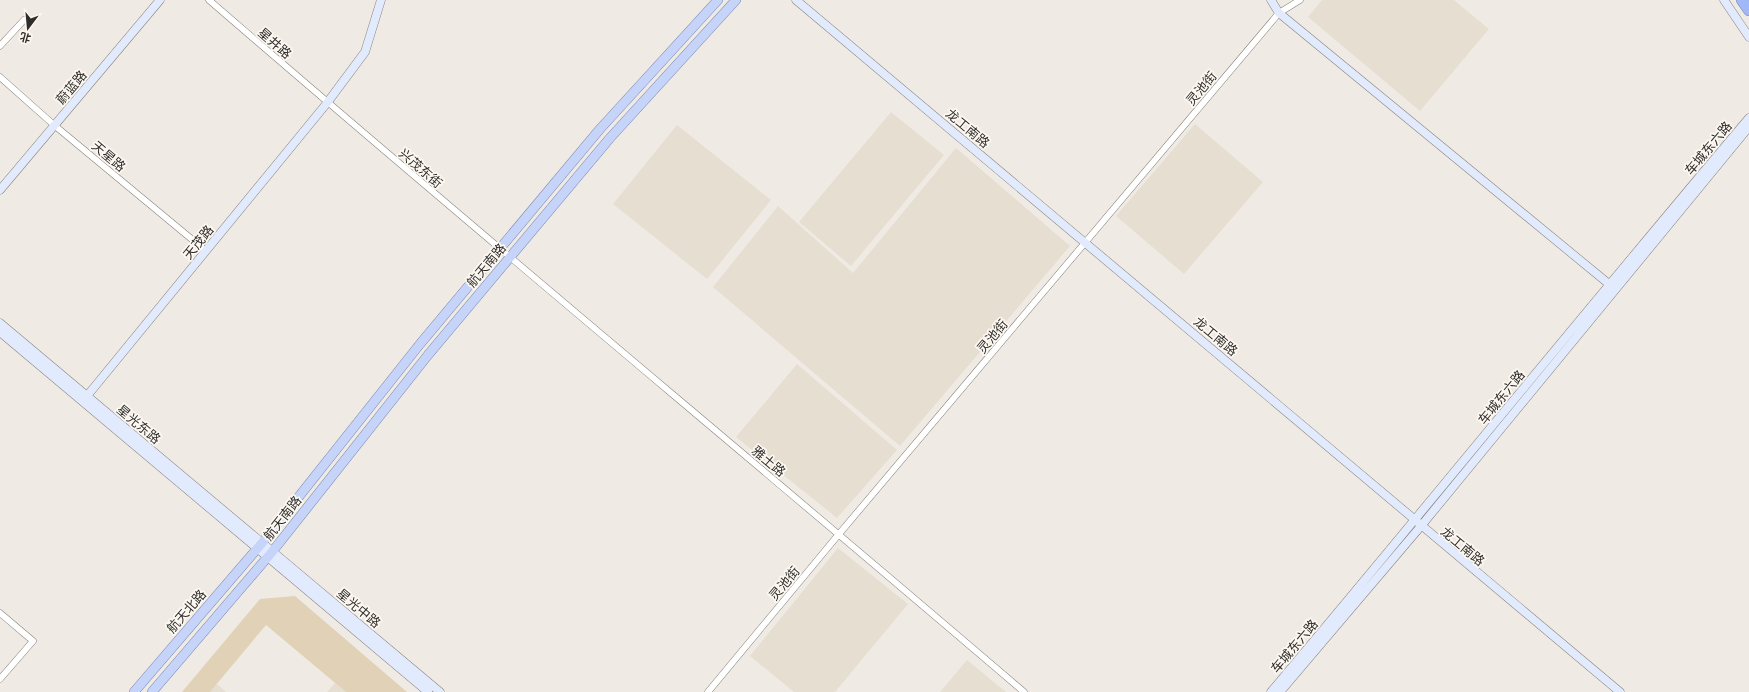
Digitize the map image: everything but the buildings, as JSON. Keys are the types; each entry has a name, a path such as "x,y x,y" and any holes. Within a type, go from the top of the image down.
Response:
{"highway":[{"path":"1742,0 1749,10"}],"main road":[{"name":"航天南路","path":"260,545 420,344 600,129 718,0"},
{"name":"航天南路","path":"270,554 428,354 610,138 736,0"},
{"name":"航天北路","path":"134,692 260,545"},
{"name":"航天北路","path":"152,692 270,554"}],"street":[{"name":"蔚蓝路","path":"0,190 160,0"},
{"name":"星井路","path":"208,0 327,102"},
{"name":"天茂路","path":"87,396 327,102 366,52 382,0"},
{"name":"龙工南路","path":"796,0 1620,692"},
{"path":"1271,0 1279,13 1609,284"},
{"name":"灵池街","path":"708,692 839,534 1279,13 1300,0"},
{"path":"1724,0 1749,37"},
{"path":"0,46 24,20"},
{"name":"天星路","path":"0,77 54,125 206,251"},
{"name":"兴茂东街","path":"327,102 500,250"},
{"name":"车城东六路","path":"1280,692 1418,523 1609,284 1749,118"},
{"name":"车城东六路","path":"1271,692 1418,523 1749,127"},
{"name":"雅土路","path":"500,250 839,534 1024,692"},
{"name":"星光东路","path":"0,323 260,545"},
{"name":"星光东路","path":"0,332 260,545"},
{"name":"星光中路","path":"260,545 428,692"},
{"name":"星光中路","path":"270,554 440,692"},
{"path":"0,613 33,641 0,679"}],"shaded area":[{"path":"1322,0 1454,0 1489,29 1420,111 1308,17"},
{"path":"891,112 944,155 851,266 799,222"},
{"path":"1195,124 1263,182 1184,274 1116,216"},
{"path":"677,125 771,200 707,279 613,204"},
{"path":"956,148 1070,246 900,446 713,287 778,206 853,273"},
{"path":"797,364 897,450 837,518 736,437"},
{"path":"838,548 908,604 835,692 794,692 750,656"},
{"path":"295,596 407,692 346,692 266,625 210,692 182,692 260,599"},
{"path":"967,660 1006,692 940,692"},
{"path":"335,683 346,692 327,692"},
{"path":"217,684 226,692 210,692"}]}
